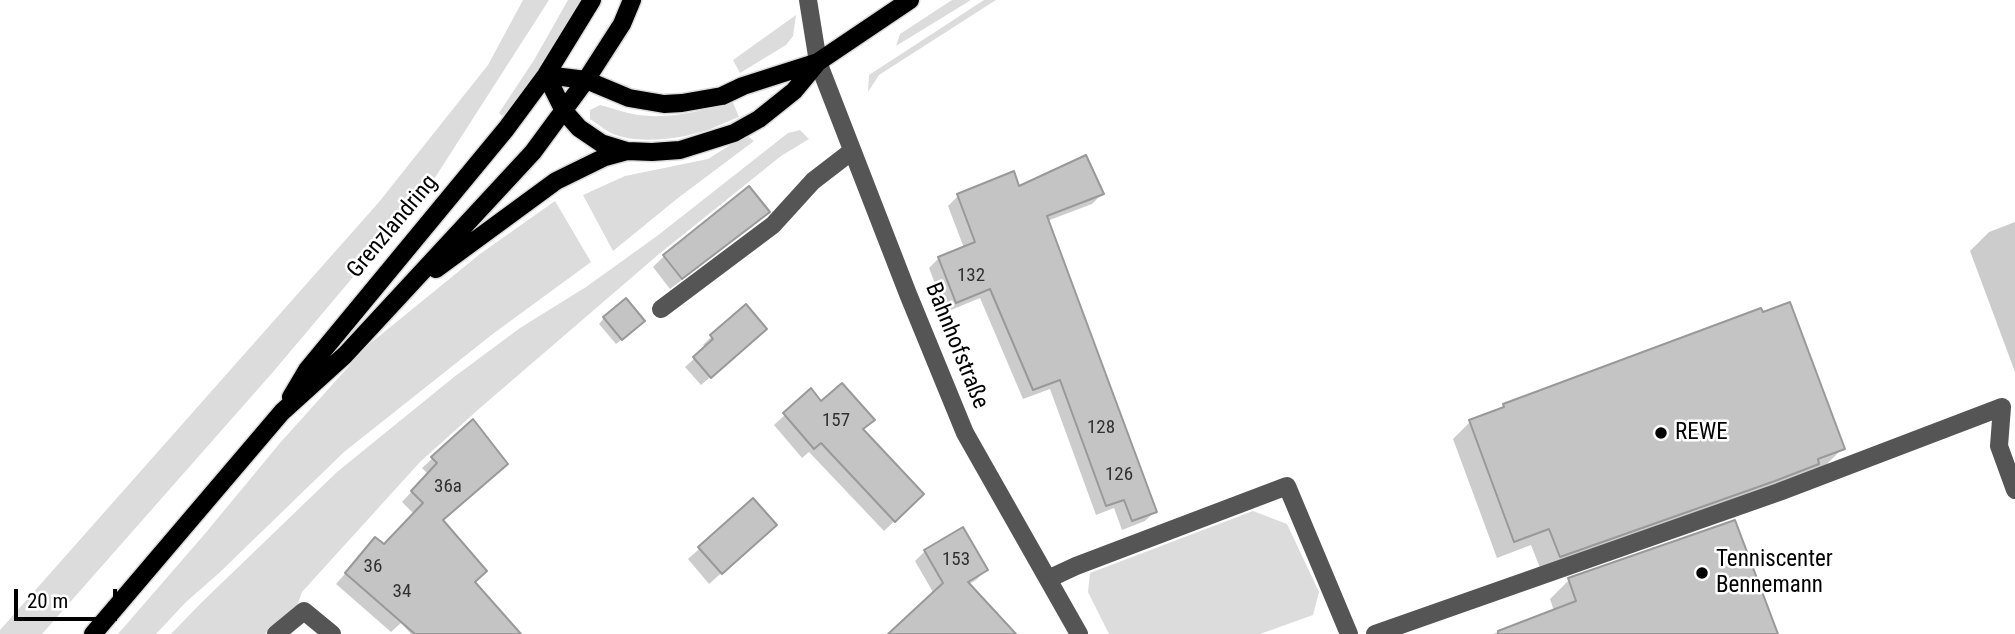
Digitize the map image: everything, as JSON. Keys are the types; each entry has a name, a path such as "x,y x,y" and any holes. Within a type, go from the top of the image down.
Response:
{"main road":[{"name":"Grenzlandring","path":"282,412 307,370 506,129 546,75 592,0"},
{"name":"Grenzlandring","path":"93,634 282,412 345,355 533,152 586,80 622,24 632,0"},
{"path":"546,75 586,80 629,98 664,104 722,96 818,62 910,0"},
{"path":"546,75 564,111 579,128 601,143 627,151 652,152 680,149 734,133 759,119 794,91 818,62"},
{"path":"402,293 556,181 604,157 627,151"}],"street":[{"name":"Bahnhofstraße","path":"808,0 818,62 965,433 1079,634"},
{"path":"661,309 773,225 813,181 852,150"},
{"path":"1375,634 1757,499 2002,407 1999,446 2015,490"},
{"path":"1048,579 1287,486 1349,634"},
{"path":"276,634 304,611 332,634"}],"shaded area":[{"path":"523,0 549,0 429,187 273,372 42,634 0,634 0,630 379,202 488,65"},
{"path":"568,0 582,0 557,46 510,110 502,116 499,113 534,60"},
{"path":"952,0 971,0 896,46 900,34"},
{"path":"984,0 996,0 879,75 868,92 869,75"},
{"path":"796,15 793,36 786,45 740,73 733,60"},
{"path":"732,100 739,117 702,132 676,137 652,140 618,136 590,119 590,110 600,105 638,115 661,116 698,111"},
{"path":"800,130 809,139 781,156 659,254 420,462 302,592 296,609 265,634 171,634 337,472 454,377 520,328 586,287 657,236 788,133"},
{"path":"746,135 754,141 613,251 583,195 625,176 708,159"},
{"path":"555,201 591,262 494,333 344,452 186,602 156,634 118,634 280,443 367,346 480,254"},
{"path":"1253,511 1287,524 1319,592 1313,615 1260,634 1109,634 1088,592 1090,573"}],"building":[{"path":"1086,155 1104,194 1047,216 1157,512 1132,521 1124,500 1106,506 1060,380 1033,390 990,289 956,303 938,257 975,242 957,194 1014,171 1019,186"},
{"path":"749,186 770,212 682,279 663,255"},
{"path":"626,298 645,321 622,340 603,317"},
{"name":"REWE","path":"1790,302 1845,449 1818,459 1819,464 1775,481 1560,557 1549,529 1514,542 1469,420 1504,407 1503,404 1761,308 1763,312"},
{"path":"746,304 767,329 711,378 693,357 713,339 710,335"},
{"path":"842,383 875,420 863,429 924,494 895,522 821,443 814,449 783,413 811,388 821,401"},
{"path":"473,419 508,464 443,520 487,571 475,582 521,634 415,634 345,573 375,537 384,544 423,503 411,491 437,463 431,457"},
{"path":"753,498 777,525 722,574 698,547"},
{"name":"Tenniscenter Bennemann","path":"1735,520 1778,634 1498,634 1498,631 1576,601 1568,578"},
{"path":"963,527 988,570 968,582 1016,634 888,634 943,583 924,550"}],"place":[{"name":"REWE","path":"1661,433"},
{"name":"Tenniscenter Bennemann","path":"1702,573"}]}
